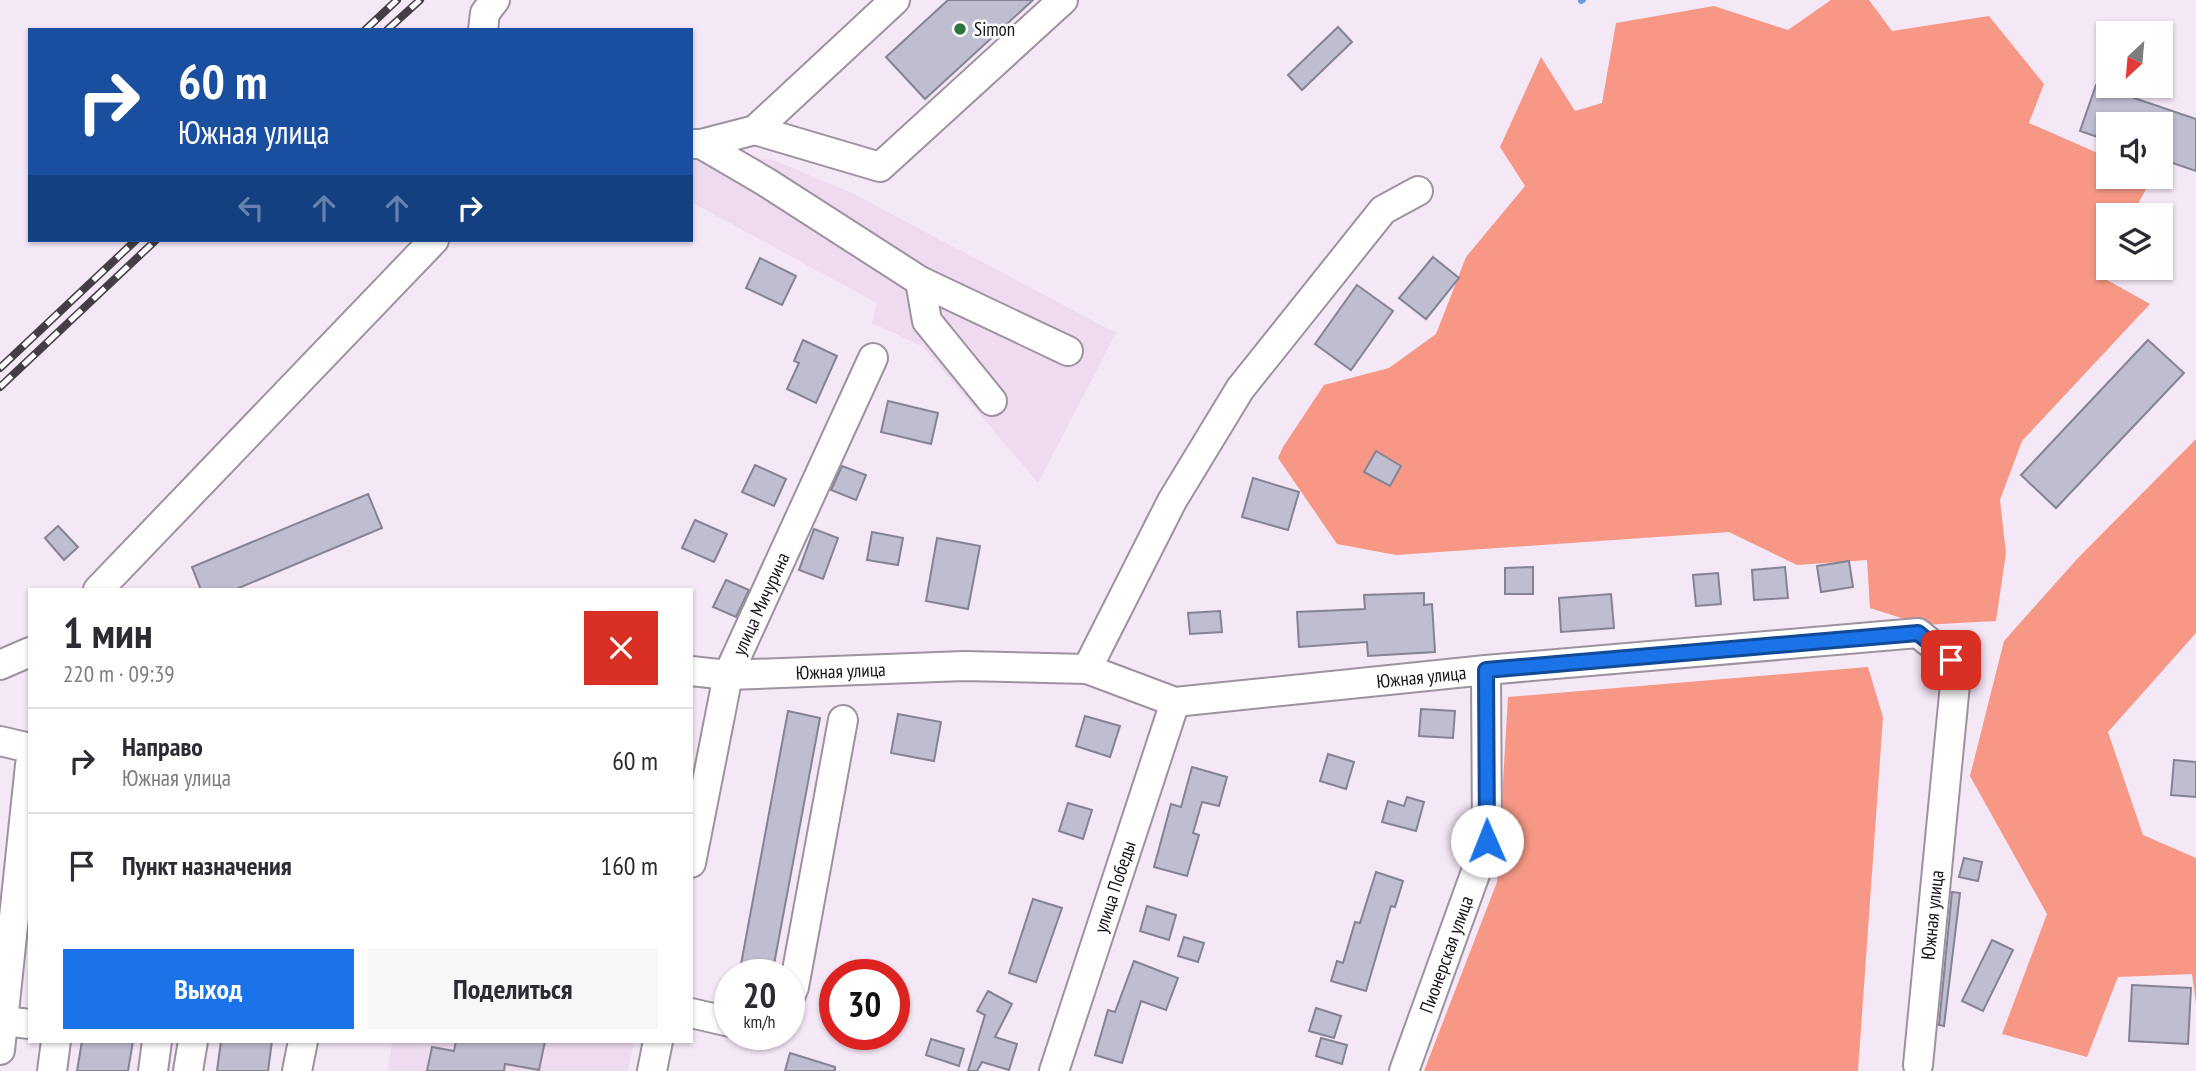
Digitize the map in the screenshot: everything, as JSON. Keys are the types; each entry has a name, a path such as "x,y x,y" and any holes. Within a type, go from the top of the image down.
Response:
{"street":[{"path":"483,28 485,13 495,0"},
{"path":"696,144 755,130 895,0"},
{"path":"755,130 880,167 1063,0"},
{"path":"696,144 766,182 920,281 1068,351"},
{"path":"1087,669 1172,502 1240,389 1383,209 1418,191"},
{"path":"103,588 126,578 432,242"},
{"path":"920,281 927,321 992,401"},
{"name":"улица Мичурина","path":"693,853 728,675 873,358"},
{"name":"Южная улица","path":"693,671 728,675 964,666 1087,669 1175,702 1486,670 1918,633 1951,660 1956,674 1918,1065"},
{"path":"0,665 28,653"},
{"name":"Пионерская улица","path":"1404,1071 1487,841 1486,670"},
{"name":"улица Победы","path":"1054,1071 1175,702"},
{"path":"799,959 842,720"},
{"path":"0,741 28,748"},
{"path":"0,1050 16,1023 4,965 28,780"},
{"path":"693,1013 714,1018"},
{"path":"51,1071 56,1043"},
{"path":"153,1071 157,1043"},
{"path":"188,1071 193,1043"},
{"path":"298,1071 303,1043"},
{"path":"652,1071 657,1043"}],"shaded area":[{"path":"1831,0 1869,0 1892,31 1989,16 2044,84 2029,123 2096,152 2096,189 2146,189 2138,203 2096,203 2096,280 2107,280 2150,304 2022,441 2000,500 2006,553 1996,621 1923,625 1870,608 1867,560 1797,565 1729,532 1396,555 1337,544 1278,458 1324,385 1389,368 1436,334 1466,257 1525,186 1500,147 1541,57 1575,111 1602,103 1616,23 1714,6 1788,30"},
{"path":"693,155 771,159 852,193 1116,333 1038,483 922,346 872,323 877,303 693,203"},
{"path":"2196,439 2196,633 2108,732 2143,835 2196,858 2196,1004 2192,974 2118,977 2087,1057 2002,1034 2047,914 1970,776 2004,641 2078,558"},
{"path":"1868,667 1883,717 1858,1071 1424,1071 1497,882 1508,697"},
{"path":"392,1043 634,1043 628,1071 388,1071"}],"building":[{"name":"Simon","path":"948,0 1033,0 925,99 886,57"},
{"path":"1338,27 1352,42 1302,90 1288,75"},
{"path":"2096,85 2096,98 2134,98 2196,119 2196,171 2173,163 2173,112 2096,112 2096,137 2080,131"},
{"path":"1433,257 1459,278 1426,319 1399,298"},
{"path":"760,258 796,276 782,305 746,288"},
{"path":"1357,285 1393,311 1351,370 1315,344"},
{"path":"803,340 837,356 816,403 787,389 799,363 794,361"},
{"path":"2148,340 2184,373 2056,508 2021,475"},
{"path":"888,401 938,413 931,444 881,432"},
{"path":"1376,451 1401,466 1390,486 1364,472"},
{"path":"755,465 786,479 774,506 742,492"},
{"path":"842,466 866,475 856,500 831,490"},
{"path":"1253,478 1299,492 1288,530 1242,517"},
{"path":"368,494 382,528 239,588 200,588 192,567"},
{"path":"695,520 727,534 714,562 682,548"},
{"path":"58,526 78,547 64,560 45,538"},
{"path":"814,529 838,538 823,579 799,570"},
{"path":"872,532 903,538 898,565 867,560"},
{"path":"937,538 980,546 968,609 926,601"},
{"path":"1849,561 1853,587 1821,592 1817,566"},
{"path":"1533,567 1533,594 1505,594 1505,568"},
{"path":"1785,567 1788,598 1754,600 1752,570"},
{"path":"1718,573 1721,604 1696,606 1693,575"},
{"path":"726,580 749,590 736,617 713,607"},
{"path":"1424,593 1424,605 1432,604 1435,652 1368,656 1367,642 1299,647 1297,612 1365,609 1364,595"},
{"path":"1611,594 1614,628 1561,632 1559,598"},
{"path":"1220,611 1222,632 1190,634 1188,613"},
{"path":"1421,709 1455,711 1453,738 1419,736"},
{"path":"788,711 820,718 775,959 742,959"},
{"path":"898,714 941,722 934,761 891,753"},
{"path":"1085,716 1120,726 1110,757 1076,746"},
{"path":"1328,754 1354,762 1346,789 1320,781"},
{"path":"2174,760 2196,762 2196,797 2171,795"},
{"path":"1192,767 1227,777 1219,806 1202,802 1193,833 1199,835 1187,876 1154,867 1171,804 1181,807"},
{"path":"1407,797 1424,802 1416,831 1382,822 1388,801 1404,806"},
{"path":"1068,803 1092,810 1083,839 1059,831"},
{"path":"1964,858 1982,862 1978,881 1959,877"},
{"path":"1376,872 1403,881 1395,907 1391,906 1366,991 1331,981 1337,961 1343,963 1355,922 1360,923"},
{"path":"1952,892 1960,893 1944,1026 1939,1025"},
{"path":"1033,899 1062,908 1036,982 1009,973"},
{"path":"1147,906 1176,915 1169,940 1140,931"},
{"path":"1184,937 1204,943 1198,962 1178,956"},
{"path":"1992,940 2013,950 1983,1011 1962,1001"},
{"path":"1134,961 1178,978 1166,1010 1141,1001 1122,1063 1095,1055 1108,1010 1115,1012"},
{"path":"2132,985 2191,988 2188,1044 2129,1041"},
{"path":"988,991 1012,1004 995,1037 1017,1044 1009,1070 982,1062 977,1071 968,1071 985,1015 977,1011"},
{"path":"1316,1008 1341,1016 1334,1038 1309,1031"},
{"path":"1321,1038 1347,1045 1342,1064 1316,1056"},
{"path":"931,1039 964,1049 959,1066 926,1055"},
{"path":"82,1043 133,1043 128,1071 77,1071"},
{"path":"221,1043 272,1043 268,1071 217,1071"},
{"path":"456,1043 545,1043 539,1070 505,1064 504,1071 427,1071 432,1047 454,1051"},
{"path":"790,1053 835,1067 835,1071 785,1071"}],"railway":[{"path":"367,28 397,0"},
{"path":"389,28 420,0"},
{"path":"0,368 134,242"},
{"path":"0,387 154,242"}],"place":[{"name":"Simon","path":"960,29"}],"route":[{"path":"1487,841 1486,670 1918,633 1951,660"}]}
